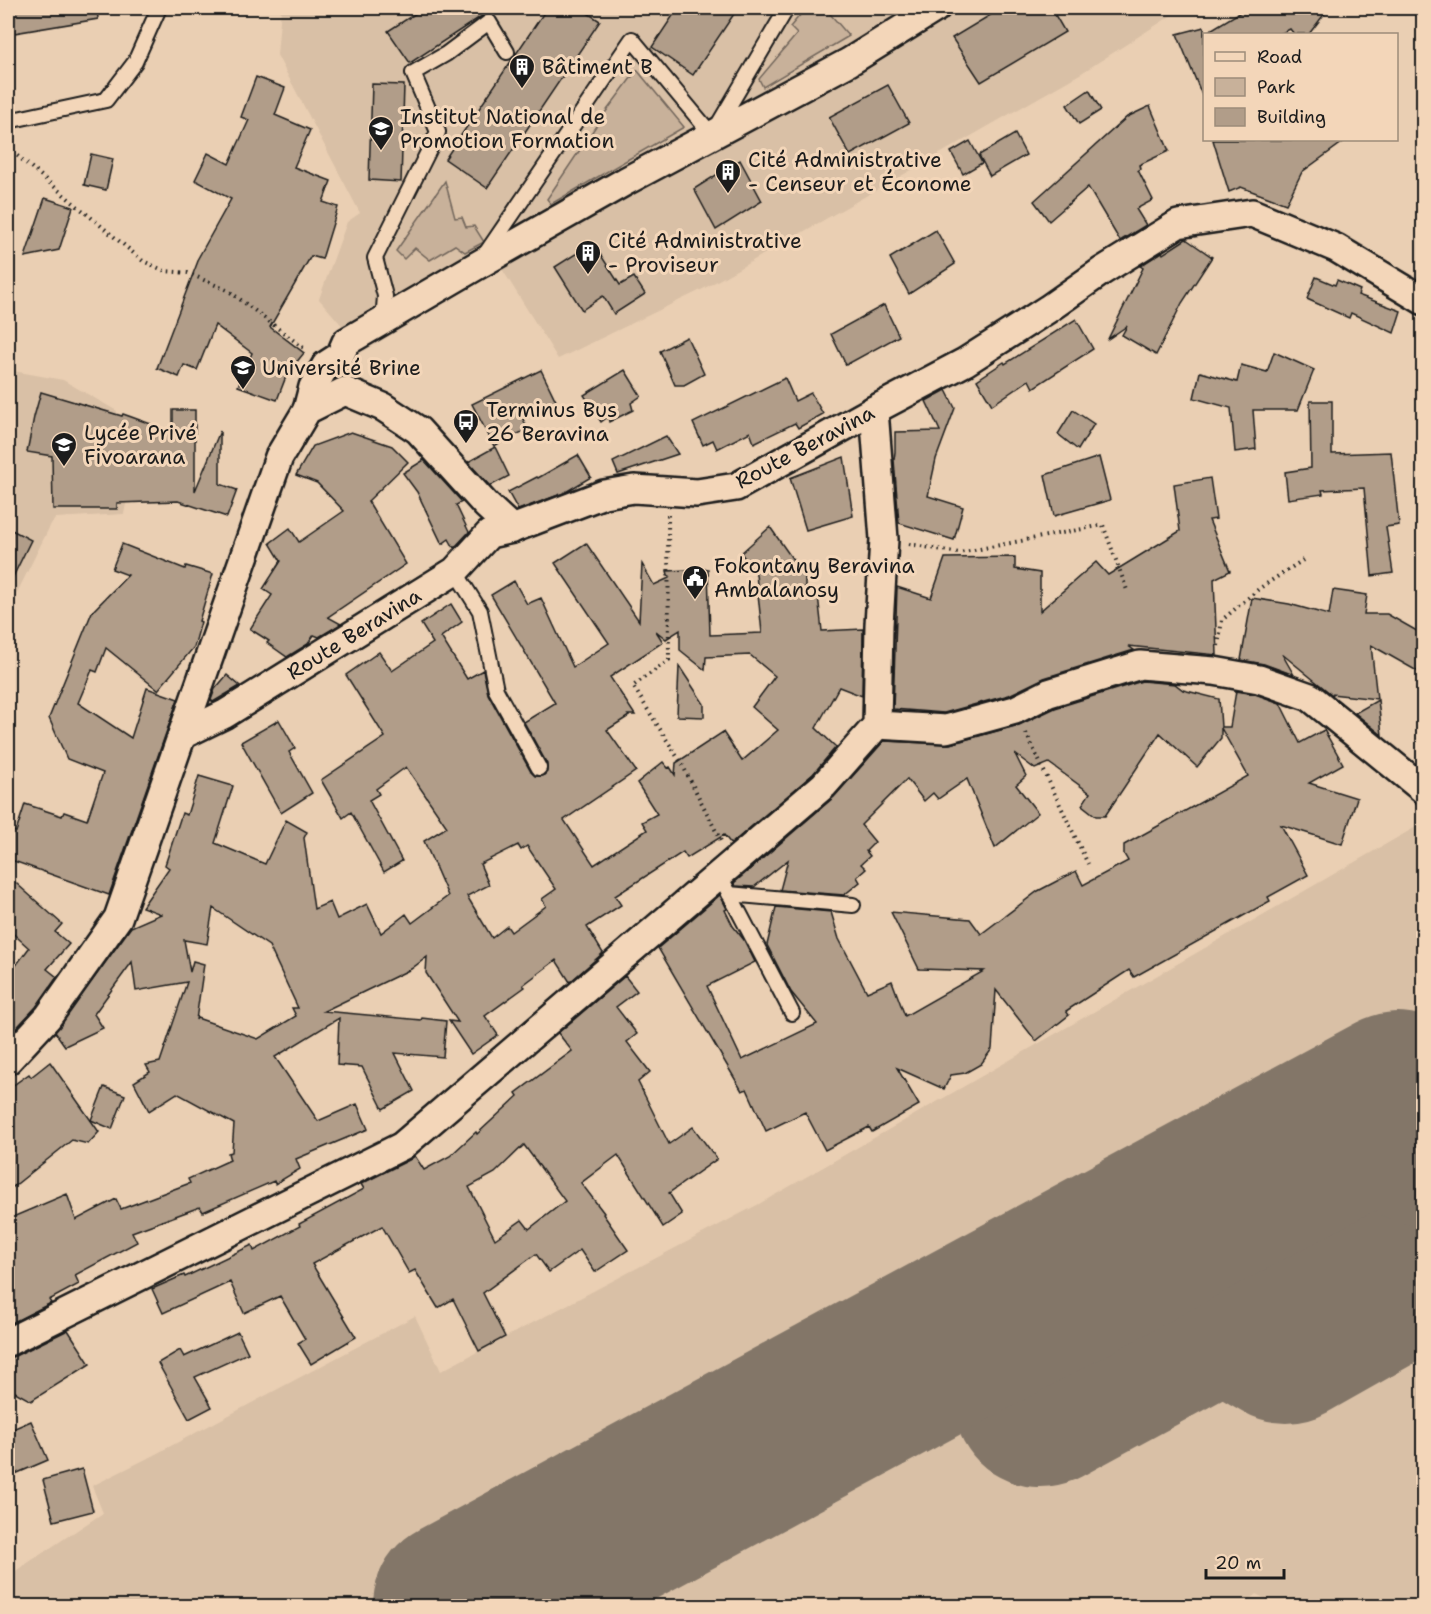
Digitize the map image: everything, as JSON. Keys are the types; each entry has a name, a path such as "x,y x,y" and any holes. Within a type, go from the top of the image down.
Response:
{"street":[{"path":"8,1060 48,1017 118,918 279,457 306,410 313,387 326,365 340,356 346,342 626,181 849,62 936,8"},
{"name":"Route Beravina","path":"182,735 225,714 455,571 489,534 512,529 604,494 634,489 697,493 735,488 965,362 1102,271 1178,224 1252,213 1336,248 1424,301"},
{"path":"306,410 345,391 383,407 418,430 486,505 512,529"},
{"path":"8,1342 402,1146 727,877 824,785 877,725 884,539 874,410"},
{"path":"877,725 946,729 1015,710 1049,693 1140,665 1214,671 1259,679 1310,697 1424,790"}],"lane":[{"path":"8,121 106,99 135,62 159,8"},
{"path":"478,265 632,39 712,135 787,8"},
{"path":"384,321 385,296 375,258 438,132 413,73 446,54 489,22 507,52"},
{"path":"455,571 480,611 496,690 539,768"},
{"path":"727,877 853,905"},
{"path":"727,877 792,1013"}],"path":[{"path":"8,148 142,261 165,271 188,273 229,291 304,348"},
{"path":"668,490 669,660 633,686 683,766 727,877"},
{"path":"884,539 959,553 1103,525 1127,590"},
{"path":"1214,671 1222,620 1260,588 1303,560"},
{"path":"1015,710 1088,864"}],"shaded area":[{"path":"281,8 1183,8 1080,74 703,289 558,359 502,269 364,351 319,299 347,222 360,213 277,55"},
{"name":"Lycée Privé Fivoarana","path":"8,370 63,380 117,411 112,442 128,494 124,514 56,518 8,611"},
{"path":"1421,824 1423,827 1423,1606 1279,1606 1256,1594 1242,1606 8,1606 8,1576 103,1513 92,1486 415,1316 441,1371 759,1204"}],"green space":[{"path":"806,8 825,8 849,36 763,87 759,79 797,34 790,27"},
{"path":"637,70 684,127 551,204 547,199 602,117"},
{"path":"445,181 455,218 462,217 466,227 474,226 484,242 465,252 455,245 430,260 415,248 404,259 396,251"}],"building":[{"path":"8,8 97,8 98,19 8,34"},
{"path":"424,8 494,8 410,63 388,31"},
{"name":"Bâtiment B","path":"547,8 580,8 600,21 487,188 445,159"},
{"path":"678,8 738,8 693,75 652,47"},
{"path":"1002,8 1051,8 1065,32 981,82 952,38"},
{"path":"1247,8 1329,8 1310,33 1293,33 1290,29 1282,33 1206,33"},
{"path":"1204,27 1203,33 1203,98 1177,34"},
{"path":"256,77 285,88 275,115 310,130 294,167 331,181 323,202 338,207 322,259 311,256 270,327 304,353 287,374 277,400 238,386 252,353 215,325 197,370 184,365 179,377 157,368 197,260 231,199 195,180 208,153 229,164 249,120 241,117"},
{"path":"372,84 404,85 401,182 369,180"},
{"path":"888,85 909,123 850,155 829,117"},
{"path":"1089,90 1101,110 1079,124 1067,105"},
{"path":"1150,106 1169,151 1139,165 1138,170 1153,200 1136,209 1146,225 1120,241 1088,187 1049,221 1034,201 1127,117"},
{"path":"1015,134 1026,155 990,176 979,155"},
{"path":"970,141 982,163 963,174 951,152"},
{"path":"1213,141 1345,141 1302,172 1286,204 1241,187 1229,192"},
{"path":"91,154 113,159 106,190 84,185"},
{"name":"Cité Administrative - Censeur et Économe","path":"740,160 762,201 716,230 694,189"},
{"path":"45,198 73,207 59,250 25,257"},
{"path":"936,230 955,264 909,294 890,258"},
{"path":"1186,239 1212,257 1182,303 1156,355 1122,335 1127,326 1108,339 1143,268 1140,266"},
{"name":"Cité Administrative - Proviseur","path":"593,243 620,285 634,277 645,294 614,314 603,296 582,310 555,267"},
{"path":"1316,277 1335,285 1337,280 1360,290 1358,295 1401,311 1394,333 1351,313 1349,318 1307,299"},
{"path":"884,305 899,336 846,365 831,334"},
{"path":"1076,319 1093,349 1033,388 1029,380 992,405 977,380"},
{"path":"687,337 704,374 684,385 675,385 660,351"},
{"path":"1274,352 1314,370 1298,410 1253,410 1256,449 1235,452 1231,408 1194,398 1200,372 1237,382 1241,365 1267,372"},
{"path":"541,370 557,403 523,419 528,429 494,446 472,404"},
{"path":"625,370 641,396 631,403 633,410 609,422 608,417 601,422 584,395"},
{"path":"785,378 795,401 811,393 823,414 798,428 795,423 754,443 750,432 717,449 713,440 703,445 693,423"},
{"path":"946,390 955,408 936,459 928,496 963,507 954,540 899,523 894,460 895,432 940,431 926,401"},
{"path":"41,392 122,416 123,414 173,432 173,410 195,410 195,491 220,431 220,484 237,490 227,517 178,501 117,503 117,509 53,509 52,456 27,452"},
{"path":"1310,401 1332,401 1332,454 1391,452 1399,525 1386,527 1393,573 1372,576 1364,488 1322,490 1323,494 1288,499 1285,472 1311,468"},
{"path":"1073,410 1094,424 1078,450 1058,434"},
{"path":"351,432 392,446 408,462 368,501 406,564 328,617 341,624 319,637 314,635 308,644 287,657 267,643 269,641 250,629 272,595 263,589 281,561 270,543 290,528 299,542 344,511 317,483 296,475 313,446"},
{"path":"666,436 678,454 618,474 613,462"},
{"path":"495,447 509,476 490,486 468,462"},
{"path":"578,455 591,477 564,493 518,510 508,492"},
{"path":"844,457 853,516 806,530 790,478"},
{"path":"1099,457 1110,500 1054,516 1045,475"},
{"path":"424,460 462,502 456,505 469,532 454,548 449,539 442,544 417,492 403,473"},
{"path":"1210,478 1216,519 1209,520 1230,571 1214,579 1217,655 1128,646 1134,650 1044,678 1009,695 944,713 893,709 897,587 931,598 945,558 1015,557 1015,569 1040,573 1040,611 1096,562 1108,575 1180,531 1174,484"},
{"path":"770,527 805,577 805,589 813,589 818,595 822,631 863,629 862,696 839,687 816,728 836,747 813,774 731,844 724,835 687,858 683,852 615,896 621,905 587,927 603,953 570,982 556,960 523,985 525,987 485,1016 498,1035 471,1054 449,1021 458,1022 426,973 427,957 411,969 324,1011 446,1021 443,1057 395,1053 414,1091 383,1109 362,1067 337,1065 339,1018 275,1057 318,1121 357,1104 368,1129 296,1159 300,1169 275,1184 274,1181 203,1212 200,1207 132,1232 137,1242 75,1275 79,1284 49,1300 51,1303 8,1325 8,1219 67,1194 76,1220 116,1199 121,1209 190,1183 188,1179 230,1160 228,1153 232,1152 234,1124 177,1093 149,1111 134,1082 150,1072 146,1065 160,1062 187,982 136,991 132,962 94,1014 103,1028 65,1046 55,1032 131,927 161,914 142,907 169,868 165,865 182,813 187,815 199,776 233,786 215,843 265,864 286,820 307,832 304,838 314,909 330,902 337,919 367,904 381,933 406,914 412,923 448,896 424,841 447,827 406,767 376,789 379,794 369,800 402,861 384,872 351,812 343,818 321,780 385,737 346,675 379,652 392,671 433,643 421,624 451,604 462,622 441,637 467,679 483,670 488,694 531,772 535,776 543,776 547,772 547,764 524,722 555,703 491,595 514,581 527,604 541,598 573,667 609,643 555,563 586,543 639,621 642,564 654,585 669,578 667,571 708,569 710,635 762,633 756,574 741,553","holes":["680,630 680,650 705,670 706,657 750,655 775,676 752,707 778,730 742,761 723,732 676,763 675,775 663,762 637,783 657,814 642,822 647,830 594,865 564,820 636,771 607,730 628,715 635,715 610,677 663,642 656,631 666,639","518,845 521,850 527,846 556,889 542,899 546,906 511,932 507,926 492,938 467,896 489,885 480,864","213,908 269,946 298,1008 292,1008 296,1016 258,1039 197,1018 196,1020 204,964 193,961 190,972 184,940 207,944"]},
{"path":"8,528 31,540 8,587"},
{"path":"122,544 185,569 186,566 213,574 194,647 158,690 106,648 97,672 92,670 78,703 131,738 147,688 178,699 109,895 8,859 8,846 13,831 16,832 25,804 62,816 64,812 87,820 103,773 67,759 49,718 92,612 128,575 112,569"},
{"path":"1333,590 1367,595 1364,614 1387,614 1424,635 1424,675 1371,645 1377,699 1331,694 1282,654 1294,675 1264,664 1241,660 1252,598 1289,604 1329,615"},
{"path":"679,666 704,704 704,717 677,716"},
{"path":"227,675 240,686 213,702 211,700 215,689"},
{"path":"1142,681 1175,684 1183,690 1219,699 1221,727 1230,727 1236,691 1255,694 1280,703 1300,743 1324,730 1343,764 1309,783 1357,798 1342,844 1281,825 1308,875 1268,897 1270,901 1134,977 1129,970 1066,1011 1069,1015 1036,1041 996,990 992,1049 981,1064 965,1073 951,1075 944,1089 897,1068 919,1105 872,1132 869,1127 825,1150 805,1112 766,1131 747,1089 742,1091 658,948 720,895 733,926 744,940 755,962 707,986 742,1060 817,1024 791,992 767,945 776,907 831,912 839,939 867,992 892,981 905,1016 984,971 919,969 891,912 970,919 981,934 1038,891 1076,871 1083,885 1128,861 1124,854 1124,845 1248,776 1221,728 1221,738 1197,767 1160,733 1105,816 1096,816 1082,805 1090,793 1049,763 1035,769 1015,754 1026,776 1016,785 1038,813 995,848 967,779 938,799 933,793 924,801 907,779 861,825 875,842 866,851 870,856 861,864 866,869 857,877 860,882 844,895 780,890 788,860 754,887 735,886 734,883 834,797 884,741 950,744 1019,725 1055,708"},
{"path":"1378,700 1382,735 1355,713"},
{"path":"279,720 295,748 289,752 312,793 281,813 241,742"},
{"path":"8,876 62,924 55,932 69,944 47,969 57,977 36,1007 8,1037 8,976 29,948 8,929"},
{"path":"625,976 637,991 616,1007 637,1034 627,1042 650,1072 638,1082 669,1144 693,1127 717,1159 669,1193 682,1214 663,1227 618,1155 581,1183 628,1250 595,1272 580,1250 549,1272 536,1254 483,1293 505,1337 479,1351 453,1299 438,1308 415,1270 409,1273 382,1226 312,1264 356,1337 311,1364 298,1343 305,1339 280,1296 244,1313 230,1282 163,1313 152,1289 184,1275 185,1277 252,1245 254,1251 364,1189 361,1184 415,1156 424,1170 450,1156 518,1096 516,1093 572,1051 558,1033","holes":["524,1145 565,1201 529,1229 522,1220 495,1239 469,1187 495,1173"]},
{"path":"50,1062 99,1132 88,1144 72,1140 8,1191 8,1089 29,1074 31,1077"},
{"path":"104,1087 125,1095 112,1129 91,1120"},
{"path":"68,1330 90,1364 31,1401 8,1388 8,1358"},
{"path":"238,1332 248,1353 195,1377 212,1407 189,1419 158,1363 180,1350 184,1357"},
{"path":"31,1421 48,1460 8,1477 8,1431"},
{"path":"82,1469 93,1511 54,1521 43,1480"}],"runway":[{"path":"460,1606 1398,1099 1424,1139"},
{"path":"1040,1400 1224,1300 1286,1336 1424,1258"}],"place":[{"name":"Bâtiment B","path":"522,90"},
{"name":"Institut National de Promotion Formation","path":"381,152"},
{"name":"Cité Administrative - Censeur et Économe","path":"728,195"},
{"name":"Cité Administrative - Proviseur","path":"588,276"},
{"name":"Université Brine","path":"243,391"},
{"name":"Terminus Bus 26 Beravina","path":"466,445"},
{"name":"Lycée Privé Fivoarana","path":"64,468"},
{"name":"Fokontany Beravina Ambalanosy","path":"695,601"}]}
